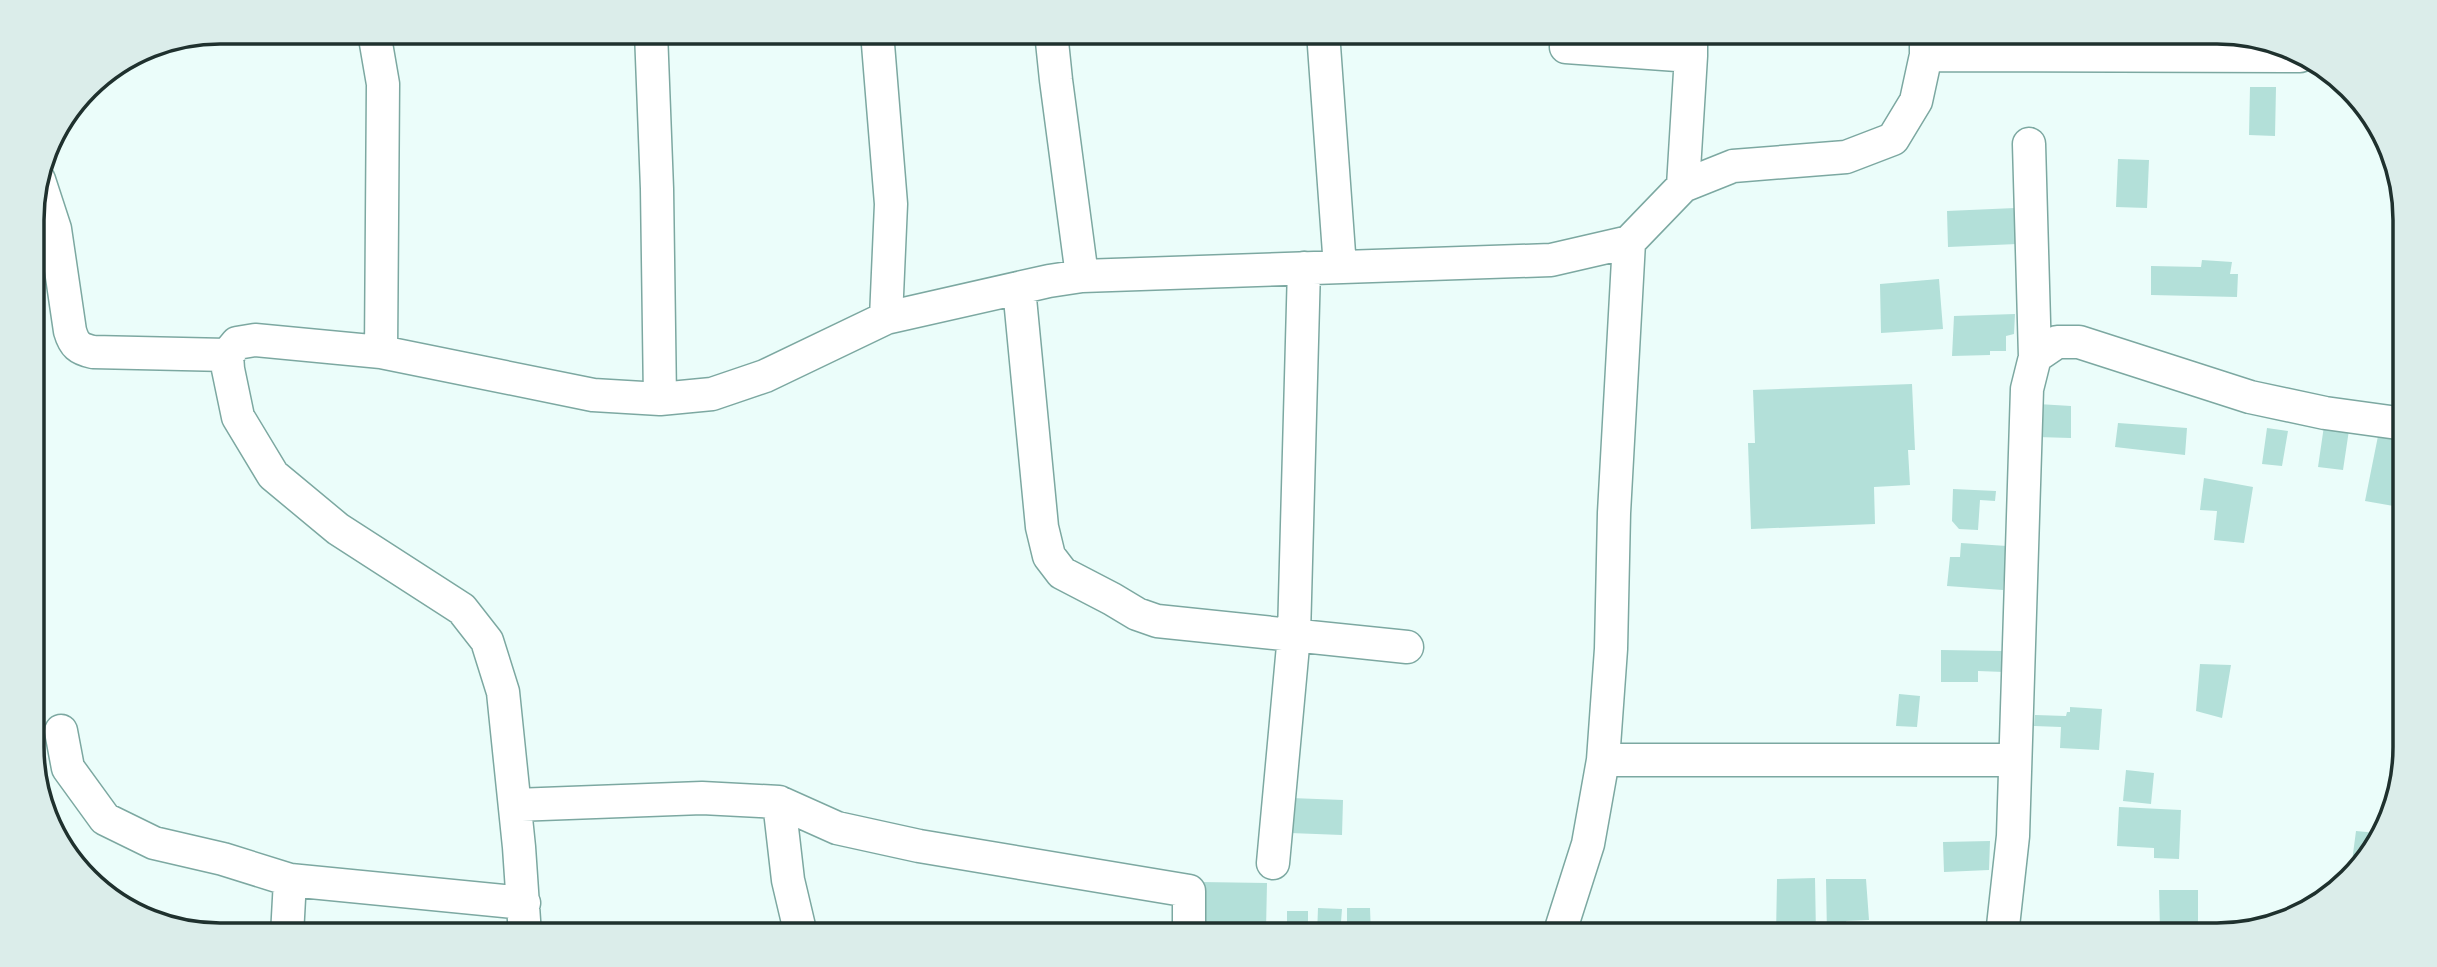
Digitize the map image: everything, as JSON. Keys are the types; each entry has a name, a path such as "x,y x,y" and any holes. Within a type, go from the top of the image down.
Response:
{"street":[{"path":"376,44 383,83 381,352"},
{"path":"651,44 658,203 660,399"},
{"path":"878,44 891,204 886,318"},
{"path":"1052,44 1082,276"},
{"path":"1324,44 1340,267"},
{"path":"1566,47 1691,44 1683,186"},
{"path":"525,923 503,692 487,641 462,610 338,528 273,475 238,417 228,369 228,355 237,343 255,340 381,352 593,394 660,399 712,394 765,376 886,318 1082,276 1551,260 1629,242 1683,186 1733,166 1846,157 1893,139 1916,101 1926,44"},
{"path":"1955,44 2279,55"},
{"path":"2003,923 2013,836 2027,388 2035,357 2029,144"},
{"path":"45,199 55,229 70,331 73,341 80,349 93,352 228,355"},
{"path":"1563,923 1588,844 1603,760 1611,649 1614,513 1629,242"},
{"path":"1273,863 1294,635 1304,268"},
{"path":"1019,288 1042,527 1049,556 1062,573 1137,614 1157,621 1407,647"},
{"path":"2035,357 2057,342 2079,342 2250,397 2325,413 2393,422"},
{"path":"61,731 68,768 105,819 155,843 223,859 290,880 524,903"},
{"path":"1603,760 2015,760"},
{"path":"515,805 702,798 779,802 837,828 919,846 1189,891 1189,923"},
{"path":"779,802 788,880 798,923"},
{"path":"288,923 290,880"}],"building":[{"path":"2250,87 2276,87 2275,136 2249,135"},
{"path":"2118,159 2149,160 2147,208 2116,207"},
{"path":"2015,208 2017,244 1948,247 1947,211"},
{"path":"2202,260 2232,262 2230,274 2238,274 2237,297 2151,295 2151,266 2201,267"},
{"path":"1939,279 1943,329 1881,333 1880,284"},
{"path":"2015,314 2014,334 2006,336 2006,351 1990,351 1990,355 1952,356 1954,316"},
{"path":"1912,384 1915,450 1908,450 1910,485 1874,487 1875,524 1751,529 1748,443 1755,443 1753,390"},
{"path":"2038,404 2071,406 2071,438 2037,437"},
{"path":"2118,423 2187,428 2185,455 2115,447"},
{"path":"2324,426 2349,430 2343,470 2318,467"},
{"path":"2267,428 2288,431 2282,466 2262,464"},
{"path":"2379,431 2393,434 2393,506 2365,501"},
{"path":"2204,478 2253,487 2244,543 2214,540 2217,511 2200,510"},
{"path":"1953,489 1996,491 1995,501 1980,500 1978,530 1959,529 1952,521"},
{"path":"1961,543 2007,546 2003,590 1947,586 1950,557 1960,557"},
{"path":"1941,650 2004,651 2004,672 1978,671 1978,682 1941,682"},
{"path":"2200,664 2231,665 2222,718 2196,711"},
{"path":"1899,694 1920,696 1917,727 1896,726"},
{"path":"2070,707 2102,709 2099,750 2060,748 2061,727 2034,726 2035,715 2066,716"},
{"path":"2126,770 2154,773 2151,804 2123,801"},
{"path":"1291,798 1343,800 1342,835 1290,833"},
{"path":"2119,807 2181,810 2179,859 2154,858 2154,848 2117,846"},
{"path":"2356,831 2371,832 2364,845 2352,860"},
{"path":"1990,841 1989,870 1944,872 1943,842"},
{"path":"1815,878 1816,923 1776,923 1777,879"},
{"path":"1826,879 1866,879 1869,920 1827,923"},
{"path":"1201,882 1267,883 1266,923 1199,923"},
{"path":"2159,890 2198,890 2198,923 2160,923"},
{"path":"1318,908 1342,909 1341,923 1317,923"},
{"path":"1347,908 1370,908 1371,923 1347,923"},
{"path":"1287,911 1308,911 1308,923 1287,923"}]}
